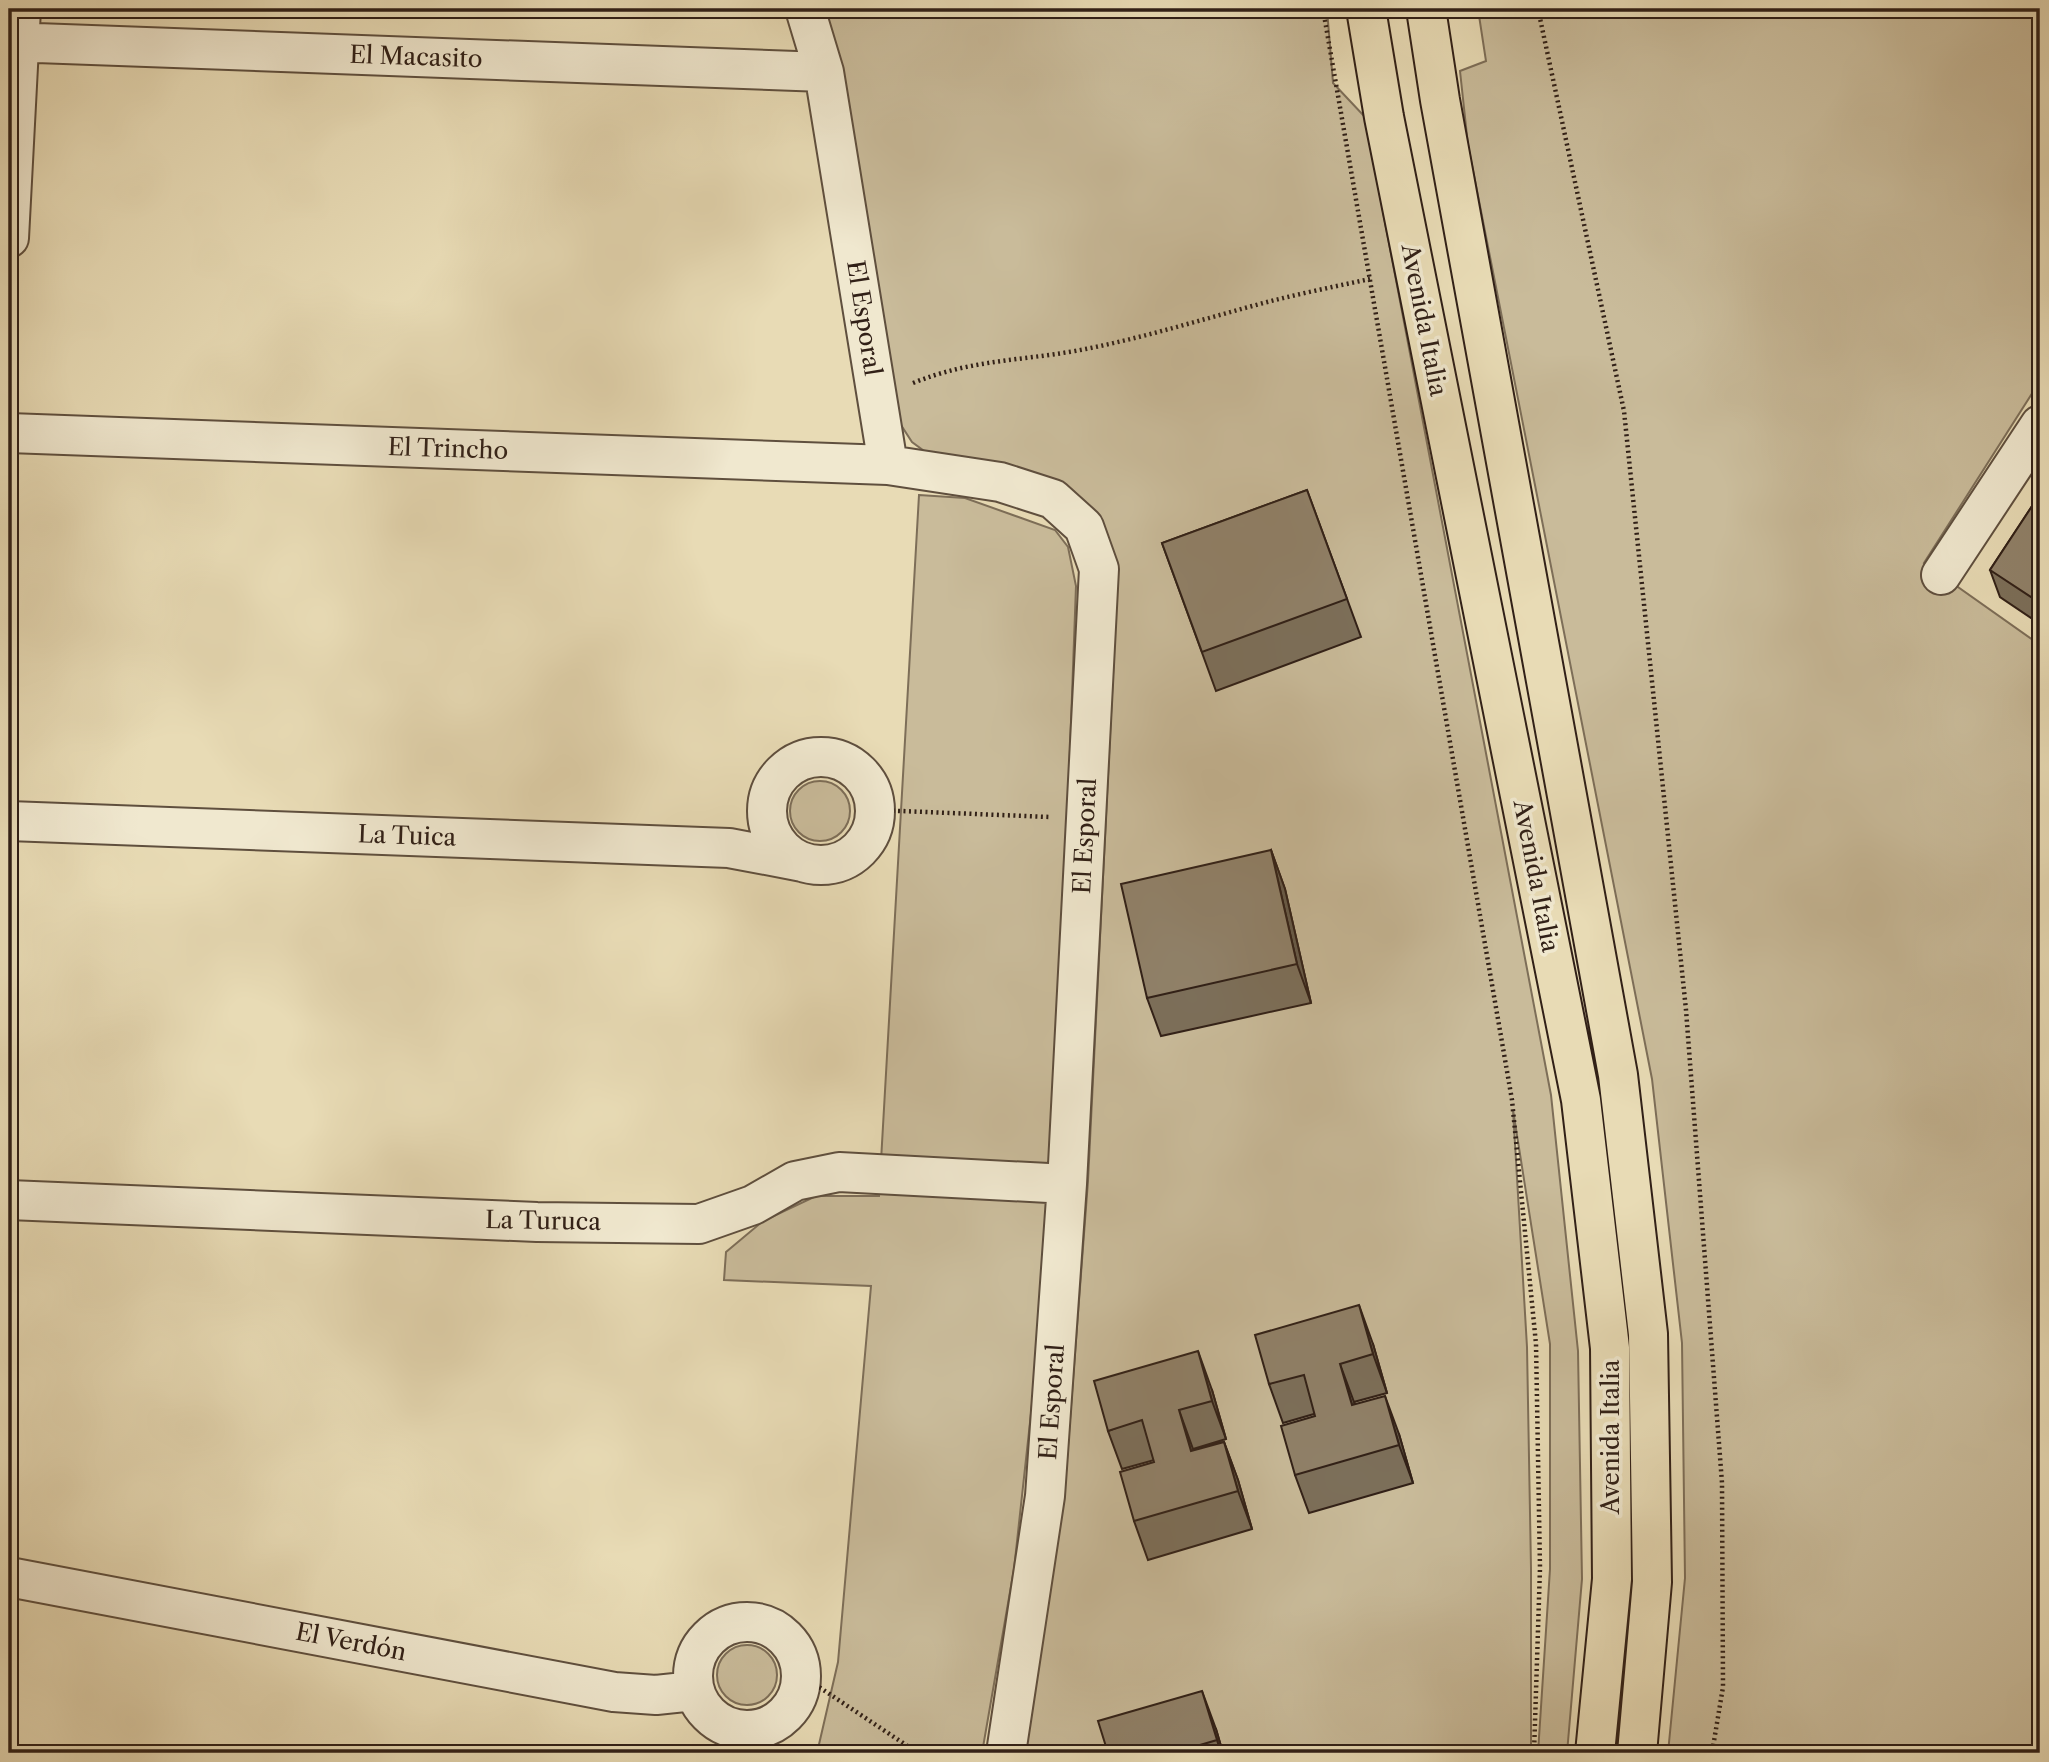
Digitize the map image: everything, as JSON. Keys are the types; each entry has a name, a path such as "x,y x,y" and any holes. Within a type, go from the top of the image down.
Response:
{"main road":[{"name":"Avenida Italia","path":"1366,9 1384,117 1581,1100 1610,1348 1612,1579 1595,1753"},
{"name":"Avenida Italia","path":"1426,9 1445,127 1618,1075 1648,1334 1652,1582 1637,1753"}],"street":[{"name":"El Esporal","path":"805,9 824,72 888,465 1000,482 1053,499 1084,527 1099,569 1067,1184 1045,1496 1006,1753"},
{"name":"El Macasito","path":"17,31 824,72"},
{"path":"9,238 17,31"},
{"path":"1941,575 2040,425"},
{"name":"El Trincho","path":"9,433 888,465"},
{"path":"803,862 788,854 775,841 768,825 766,807 771,789 781,774 795,762 813,756 832,757 848,764 863,775 872,791 876,810"},
{"path":"729,848 766,807"},
{"name":"La Tuica","path":"9,821 729,848 820,865 837,863 853,855 866,842 873,827 876,810"},
{"name":"La Turuca","path":"9,1200 537,1222 699,1224 753,1205 795,1181 839,1172 1067,1184"},
{"name":"El Verdón","path":"9,1577 614,1692 656,1695 694,1690"},
{"path":"739,1621 757,1622 775,1628 788,1640 798,1656 801,1675 799,1692 791,1708 779,1720 763,1728 746,1731 729,1727 714,1719 702,1706 694,1690 692,1672 696,1654 707,1639 722,1627 739,1621"}],"path":[{"path":"1323,9 1512,1100 1536,1344 1540,1568 1534,1753"},
{"path":"1538,9 1624,411 1686,1010 1721,1483 1723,1687 1712,1753"},
{"path":"877,398 943,371 1109,344 1370,279"},
{"path":"876,810 1086,818"},
{"path":"801,1675 918,1753"}],"shaded area":[{"path":"822,9 1327,9 1333,83 1365,117 1551,1095 1578,1351 1582,1579 1567,1753 1538,1753 1550,1569 1550,1344 1513,1110 1527,1347 1531,1753 1025,1753 1064,1499 1088,1181 1114,654 1101,521 927,453 912,442 901,425"},
{"path":"1478,9 2040,9 2040,381 1924,563 2040,645 2040,1753 1668,1753 1685,1578 1682,1343 1652,1079 1468,145 1460,71 1486,61"},
{"path":"919,495 965,498 1055,530 1068,547 1076,586 1061,996 1046,1276 1014,1569 982,1753 817,1753 838,1662 871,1286 724,1280 726,1252 763,1221 816,1196 879,1196"},
{"path":"814,781 826,781 842,789 848,799 848,823 842,833 826,841 814,841 798,833 790,817 790,805 798,789"},
{"path":"741,1645 753,1645 769,1653 775,1663 775,1687 769,1697 753,1705 741,1705 725,1697 717,1681 717,1669 725,1653"}],"building":[{"path":"1307,490 1347,599 1202,652 1162,543"},
{"path":"2040,494 2040,603 1990,570"},
{"path":"1271,850 1297,964 1147,998 1121,884"},
{"path":"1359,1305 1373,1354 1340,1364 1352,1405 1385,1396 1399,1445 1295,1475 1281,1426 1315,1416 1304,1375 1269,1384 1255,1335"},
{"path":"1198,1351 1212,1401 1179,1410 1191,1451 1224,1442 1238,1491 1134,1521 1120,1472 1154,1462 1142,1420 1108,1431 1094,1381"},
{"path":"1202,1691 1217,1740 1183,1750 1184,1753 1108,1753 1098,1721"}]}
